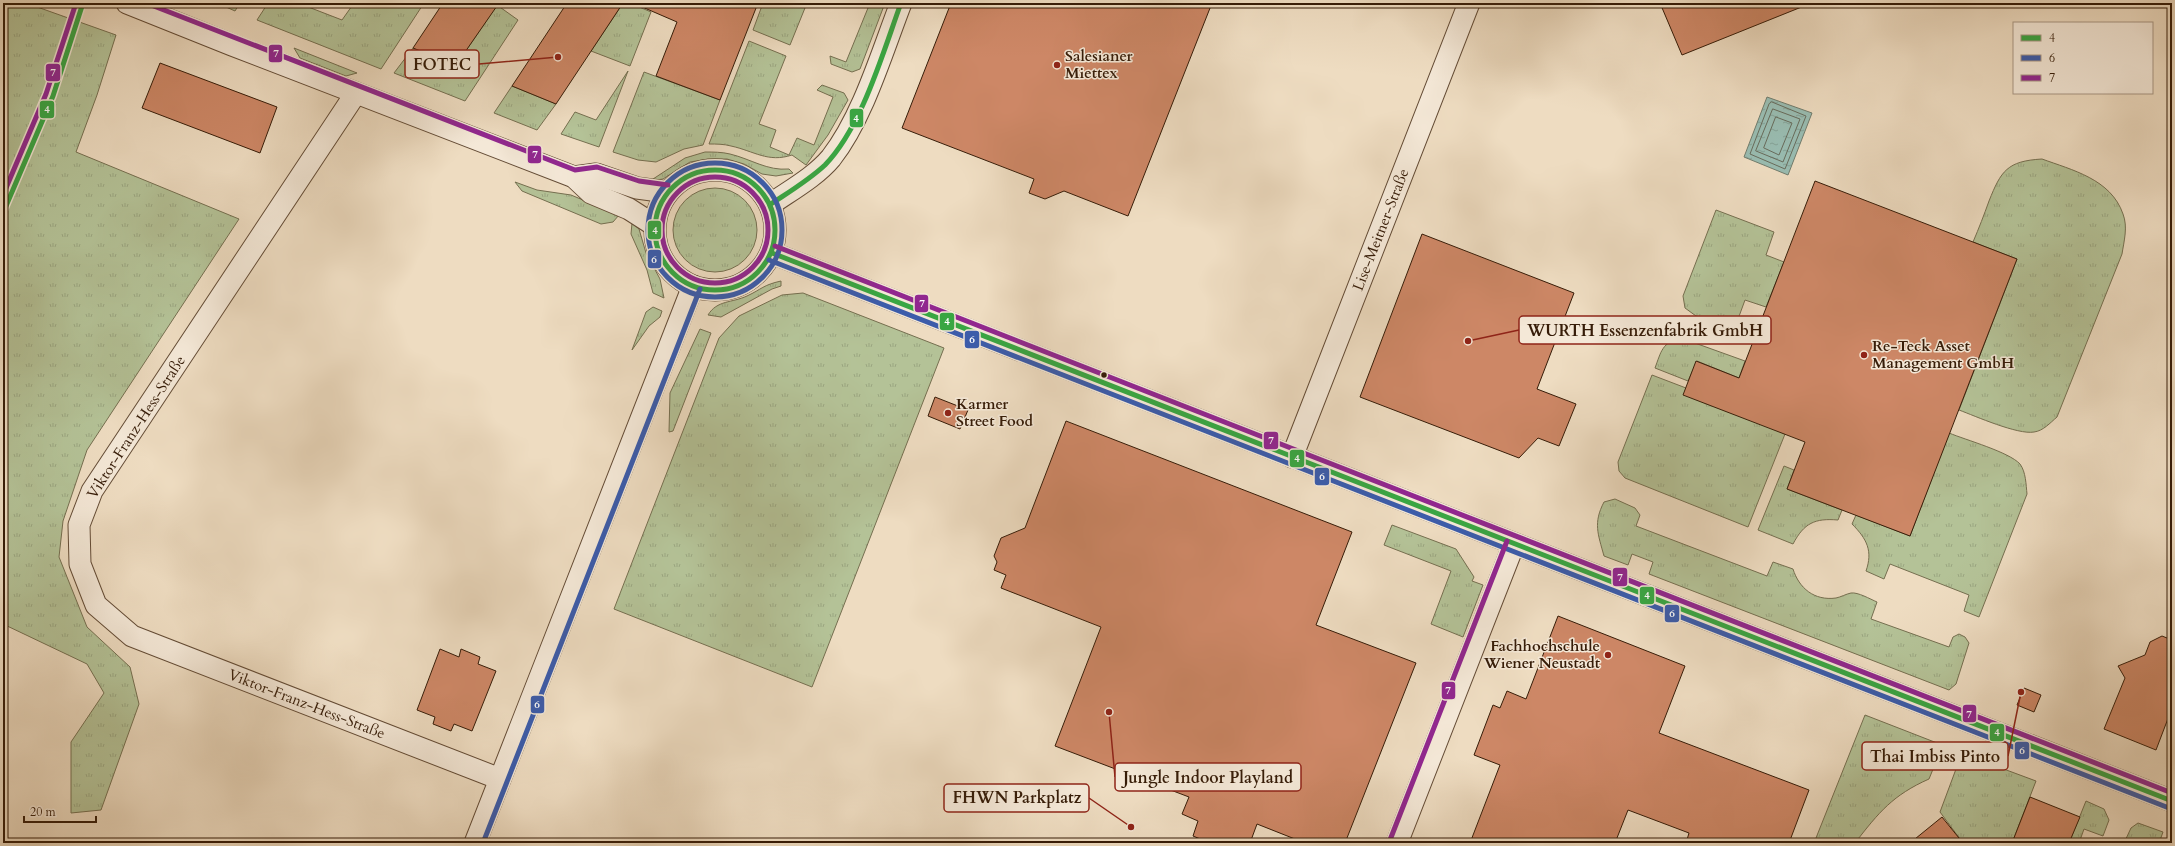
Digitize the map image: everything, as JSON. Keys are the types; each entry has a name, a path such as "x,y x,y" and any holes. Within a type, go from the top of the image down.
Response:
{"street":[{"path":"127,3 574,177 591,193 629,209 660,208"},
{"path":"771,204 810,178 831,158 855,119 901,3"},
{"name":"Lise-Meitner-Straße","path":"1292,457 1469,3"},
{"name":"Viktor-Franz-Hess-Straße","path":"356,93 92,491 79,525 80,564 96,605 132,636 500,779"},
{"path":"707,169 731,171 755,184 771,204 776,225 772,253 761,270 742,285 716,291 693,286 675,276 663,261 655,242 660,208 684,177 707,169"},
{"path":"574,177 596,174 637,188 660,208"},
{"path":"772,253 2172,801"},
{"path":"475,843 693,286"},
{"path":"1397,843 1514,544"}],"green space":[{"path":"3,3 26,3 116,35 97,95 76,152 239,219 87,450 63,521 59,557 87,627 130,667 139,704 101,810 71,813 71,742 104,693 87,664 3,624"},
{"path":"217,3 240,3 235,11"},
{"path":"268,3 298,3 342,20 354,3 424,3 381,69 257,20"},
{"path":"623,3 630,3 651,12 630,66 591,51"},
{"path":"763,3 807,3 790,45 753,30"},
{"path":"870,3 885,3 860,69 852,72 831,64 830,56 846,62"},
{"path":"497,5 518,20 465,101 394,73 413,48 457,64"},
{"path":"749,41 786,56 759,124 776,130 770,147 789,155 797,138 814,145 833,97 817,90 822,85 844,93 848,100 828,135 806,165 792,155 776,158 768,157 728,145 709,144"},
{"path":"294,48 357,73 346,76 300,58"},
{"path":"628,71 599,147 561,134 575,112 596,120"},
{"path":"644,72 720,100 703,145 684,149 656,162 638,160 613,152"},
{"path":"512,86 556,104 537,130 494,113"},
{"path":"705,152 721,152 730,154 773,168 789,169 793,173 776,176 762,174 744,164 727,159 708,159 690,162 663,179 650,181 685,158"},
{"path":"2042,159 2078,172 2100,184 2110,192 2123,214 2125,239 2122,254 2057,417 2040,430 2027,432 2007,428 1959,410 2017,259 1973,242 1993,191 2002,175 2013,165 2030,160"},
{"path":"515,182 537,190 571,195 619,215 613,222 601,224 522,191"},
{"path":"715,188 731,191 745,200 754,214 757,230 754,246 745,260 731,269 715,272 699,269 685,260 676,246 673,230 676,214 685,200 699,191"},
{"path":"1716,210 1774,232 1766,255 1784,262 1766,307 1745,300 1734,330 1696,316 1685,308 1683,296"},
{"path":"632,223 639,229 646,253 660,279 664,298 653,293 647,270 631,234"},
{"path":"781,281 781,286 772,289 721,317 708,315 720,304 752,294 766,286"},
{"path":"803,293 944,348 812,687 614,609 719,338 739,316 782,295"},
{"path":"653,307 662,311 660,317 649,326 632,350 646,312"},
{"path":"700,329 711,333 673,431 669,432 670,393"},
{"path":"1681,338 1745,361 1739,378 1697,361 1688,381 1655,368 1663,348 1670,342"},
{"path":"1652,375 1686,388 1785,434 1748,527 1625,478 1619,471 1618,462"},
{"path":"1949,433 2007,455 2020,464 2025,479 2027,494 1979,617 1964,611 1969,595 1890,564 1884,579 1866,571 1869,551 1862,535 1852,524 1856,515 1910,536"},
{"path":"1784,466 1794,470 1787,489 1842,510 1838,520 1823,520 1811,523 1801,531 1793,544 1758,530"},
{"path":"1615,499 1635,508 1640,515 1636,526 1767,576 1773,562 1793,569 1803,587 1814,595 1836,598 1849,593 1854,593 1877,602 1871,619 1949,647 1953,637 1959,634 1965,637 1969,643 1956,684 1949,690 1649,574 1653,562 1632,554 1628,565 1604,556 1598,535 1599,516 1604,502"},
{"path":"1392,525 1456,549 1474,577 1472,581 1483,585 1463,637 1431,624 1451,571 1384,545"},
{"path":"1865,715 1937,743 1940,752 1929,779 1916,785 1896,798 1879,813 1855,843 1814,843"},
{"path":"1966,755 2036,781 2012,843 1963,843 1940,812 1959,761"},
{"path":"2086,801 2104,809 2109,820 2103,836 2084,829 2079,843 2069,843"},
{"path":"2138,823 2163,832 2159,843 2124,843 2131,828"}],"water":[{"path":"1767,97 1812,113 1788,175 1744,157"}],"building":[{"path":"443,3 499,3 456,65 413,48"},
{"path":"567,3 623,3 556,104 512,86"},
{"path":"633,3 758,3 720,100 656,76 677,22"},
{"name":"Salesianer Miettex","path":"951,3 1212,3 1128,216 1064,191 1045,199 1029,193 1034,179 902,128"},
{"path":"1660,3 1809,3 1809,4 1682,55"},
{"path":"160,63 277,107 260,153 142,108"},
{"name":"Re-Teck Asset Management GmbH","path":"1815,181 2017,259 1910,536 1787,489 1805,442 1683,395 1696,361 1739,378"},
{"path":"1422,234 1574,293 1537,389 1576,404 1559,446 1538,438 1519,458 1360,397"},
{"name":"Karmer Street Food","path":"935,397 968,410 960,429 928,416"},
{"path":"1066,421 1352,532 1316,625 1416,663 1345,843 1305,843 1257,824 1250,843 1210,843 1193,836 1198,821 1182,814 1189,797 1055,746 1101,627 1001,588 1006,575 994,570 997,562 994,556 1001,538 1025,528"},
{"name":"Fachhochschule Wiener Neustadt","path":"1558,616 1685,666 1659,733 1809,790 1789,843 1686,843 1689,833 1628,810 1615,843 1470,843 1500,765 1474,755 1493,705 1500,708 1507,691 1526,699"},
{"path":"2162,636 2172,640 2172,708 2156,750 2104,729 2125,678 2118,666 2145,655 2150,642"},
{"path":"440,649 459,657 461,649 480,657 478,664 496,671 472,731 454,724 451,731 433,724 435,717 417,710"},
{"path":"2024,688 2041,695 2034,712 2017,705"},
{"path":"2030,797 2080,817 2069,843 2012,843"},
{"path":"1942,817 1963,843 1910,843"}],"transit line":[{"name":"7","path":"3,195 46,94 76,3"},
{"name":"4","path":"3,213 53,96 83,3"},
{"name":"7","path":"146,3 575,170 597,167 639,181 668,185"},
{"name":"4","path":"771,204 799,186 825,165 850,131 861,110 879,66 901,3"},
{"name":"6","path":"708,163 722,163 741,168 763,182 777,204 781,217 782,230 781,243 777,256 763,278 741,292 722,297 708,297 689,292 667,278 653,256 648,237 648,223 653,204 667,182 689,168 708,163"},
{"name":"4","path":"715,170 738,174 758,187 771,207 775,230 771,253 758,273 738,286 715,290 692,286 672,273 659,253 655,230 659,207 672,187 692,174 715,170"},
{"name":"7","path":"715,177 735,181 753,192 764,210 768,230 764,250 753,268 735,279 715,283 695,279 677,268 666,250 662,230 666,210 677,192 695,181 715,177"},
{"name":"7","path":"775,246 2172,793"},
{"name":"4","path":"772,253 2172,801"},
{"name":"6","path":"769,260 2169,808"},
{"name":"6","path":"483,843 700,289"},
{"name":"7","path":"1390,840 1507,541"}],"place":[{"name":"FOTEC","path":"558,57"},
{"name":"Salesianer Miettex","path":"1057,65"},
{"name":"WURTH Essenzenfabrik GmbH","path":"1468,341"},
{"name":"Re-Teck Asset Management GmbH","path":"1864,355"},
{"name":"Karmer Street Food","path":"948,413"},
{"name":"Fachhochschule Wiener Neustadt","path":"1608,655"},
{"name":"Thai Imbiss Pinto","path":"2021,692"},
{"name":"Jungle Indoor Playland","path":"1109,712"},
{"name":"FHWN Parkplatz","path":"1131,827"}]}
